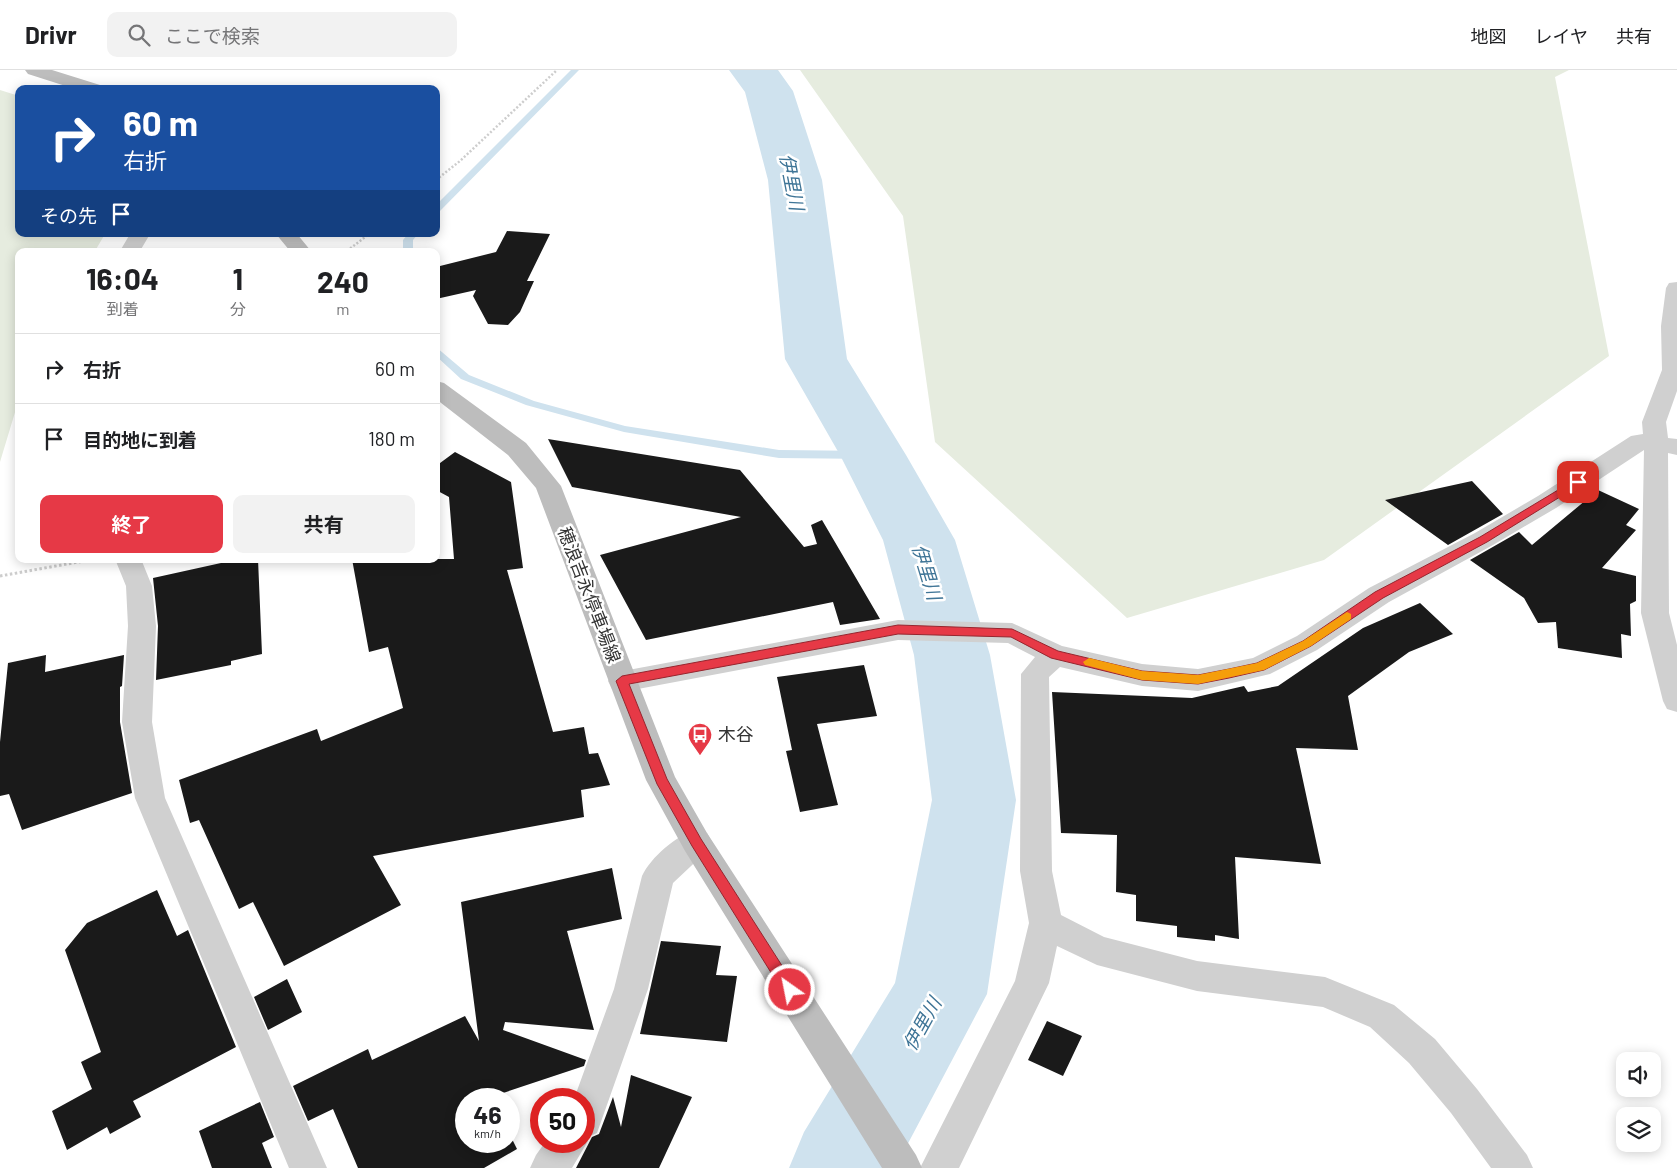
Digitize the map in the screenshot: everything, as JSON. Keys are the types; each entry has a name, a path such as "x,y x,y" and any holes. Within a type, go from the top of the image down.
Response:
{"main road":[{"path":"34,70 81,85"},
{"path":"289,237 299,248"},
{"name":"穂浪吉永停車場線","path":"440,391 517,449 548,486 661,780 696,842 903,1168"}],"street":[{"path":"132,248 138,237"},
{"path":"1677,288 1672,326 1675,369 1654,422 1664,444 1655,613 1677,701"},
{"path":"622,681 898,630 1012,633 1055,655 1142,676 1198,680 1260,667 1307,644 1379,595 1484,540 1539,507 1640,441 1664,444"},
{"path":"130,563 139,586 142,626 137,722 150,798 308,1168"},
{"path":"939,1168 1032,983 1046,923 1036,871 1035,674 1055,655"},
{"path":"595,1090 631,989 658,876 696,842"},
{"path":"1046,923 1097,950 1197,976 1267,983 1325,992 1382,1016 1428,1058 1464,1101 1514,1168"},
{"path":"549,1168 560,1153"}],"path":[{"path":"440,177 460,161 557,70"},
{"path":"351,248 365,237"},
{"path":"0,576 73,563"}],"shaded area":[{"path":"800,70 1569,70 1555,77 1609,356 1324,560 1127,618 935,442 903,216"},
{"path":"0,90 15,95 15,237 103,237 97,248 15,248 15,412 0,462"}],"building":[{"path":"507,231 550,234 527,281 534,281 520,312 508,325 488,324 473,296 476,290 440,298 440,266 496,252"},
{"path":"548,439 740,470 804,547 817,544 811,525 822,520 880,619 840,625 833,602 646,640 600,555 741,517 572,487"},
{"path":"455,452 511,482 523,568 507,570 553,732 584,727 589,754 598,753 610,785 581,790 584,817 373,856 401,905 284,966 253,902 239,909 199,820 190,823 179,780 317,729 321,741 403,708 388,647 369,652 353,563 440,563 440,559 454,559 449,497 440,492 440,463"},
{"path":"1472,481 1503,514 1448,545 1385,500"},
{"path":"1598,490 1639,509 1626,525 1636,530 1602,568 1636,576 1636,601 1630,604 1631,636 1621,634 1622,658 1558,648 1556,622 1538,623 1524,598 1470,560 1519,532 1532,545"},
{"path":"221,563 258,563 262,654 231,661 231,665 156,680 158,626 153,578"},
{"path":"1420,603 1453,634 1409,652 1348,696 1358,750 1296,748 1321,864 1235,857 1239,939 1215,935 1215,941 1177,937 1177,926 1136,921 1136,895 1116,892 1117,835 1061,833 1052,692 1192,698 1244,686 1248,692 1278,686 1363,628"},
{"path":"46,655 45,672 124,655 122,686 120,687 120,722 132,793 22,830 9,794 0,796 0,742 8,663"},
{"path":"864,665 877,716 817,724 838,805 800,812 786,751 792,750 777,677"},
{"path":"612,868 622,919 567,931 594,1030 505,1022 503,1030 586,1060 584,1066 518,1088 455,1088 455,1153 510,1153 484,1168 358,1168 333,1109 308,1121 293,1086 368,1049 372,1060 465,1016 479,1041 461,902"},
{"path":"157,890 177,936 188,930 236,1047 133,1101 141,1117 110,1134 107,1127 67,1150 52,1111 92,1089 81,1062 101,1052 65,950 87,923"},
{"path":"661,941 721,946 716,975 737,976 727,1042 640,1034"},
{"path":"287,979 302,1012 268,1030 254,997"},
{"path":"1047,1021 1082,1036 1063,1076 1028,1060"},
{"path":"631,1075 692,1097 659,1168 576,1168 584,1153 595,1153 595,1136 599,1134 613,1097 621,1127"},
{"path":"260,1102 274,1137 262,1143 272,1168 212,1168 199,1131"}],"waterway":[{"path":"440,206 575,70"},
{"name":"伊里川","path":"753,70 769,91 795,180 816,359 873,455 919,540 952,655 974,800 940,994 840,1168"},
{"path":"408,248 408,240 410,237"},
{"path":"440,354 465,377 530,403 624,429 779,454 873,455"}],"slow traffic":[{"path":"1089,662 1142,676 1198,680 1260,667 1307,644 1347,617"}],"place":[{"name":"木谷","path":"700,756"}],"route":[{"path":"790,990 696,842 661,780 622,681 898,630 1012,633 1055,655 1079,659 1142,676 1198,680 1260,667 1307,644 1379,595 1484,540 1578,482"}]}
